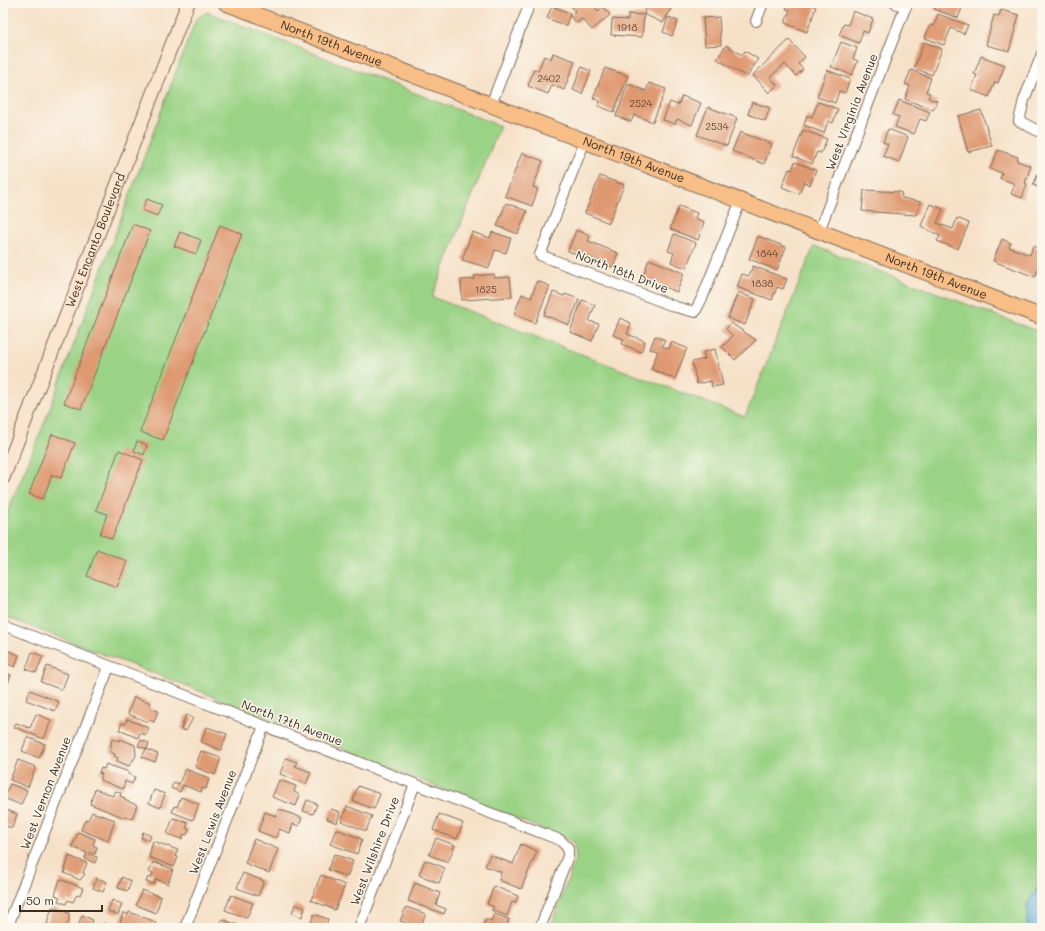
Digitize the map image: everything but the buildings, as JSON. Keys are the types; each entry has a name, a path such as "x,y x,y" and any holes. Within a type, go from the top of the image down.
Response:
{"main road":[{"name":"North 19th Avenue","path":"226,3 1042,317"}],"street":[{"name":"West Encanto Boulevard","path":"3,478 188,3"},
{"path":"491,105 530,3"},
{"path":"756,21 763,3"},
{"path":"894,3 907,5"},
{"name":"West Virginia Avenue","path":"819,231 907,5"},
{"path":"1042,54 1024,100 1019,121 1042,134"},
{"name":"North 18th Drive","path":"585,140 540,255 676,307 694,312 703,296 741,200"},
{"name":"North 17th Avenue","path":"3,625 560,840 568,848 568,856 540,928"},
{"name":"West Vernon Avenue","path":"6,928 110,667"},
{"name":"West Lewis Avenue","path":"185,928 264,726"},
{"name":"West Wilshire Drive","path":"359,928 415,784"}],"green space":[{"path":"207,12 500,126 432,297 745,417 814,246 1042,333 1042,928 550,928 576,858 574,842 187,686 3,616 3,523 42,429 194,24 196,19"}],"water":[{"path":"1042,881 1042,928 1027,928 1027,904"}]}
